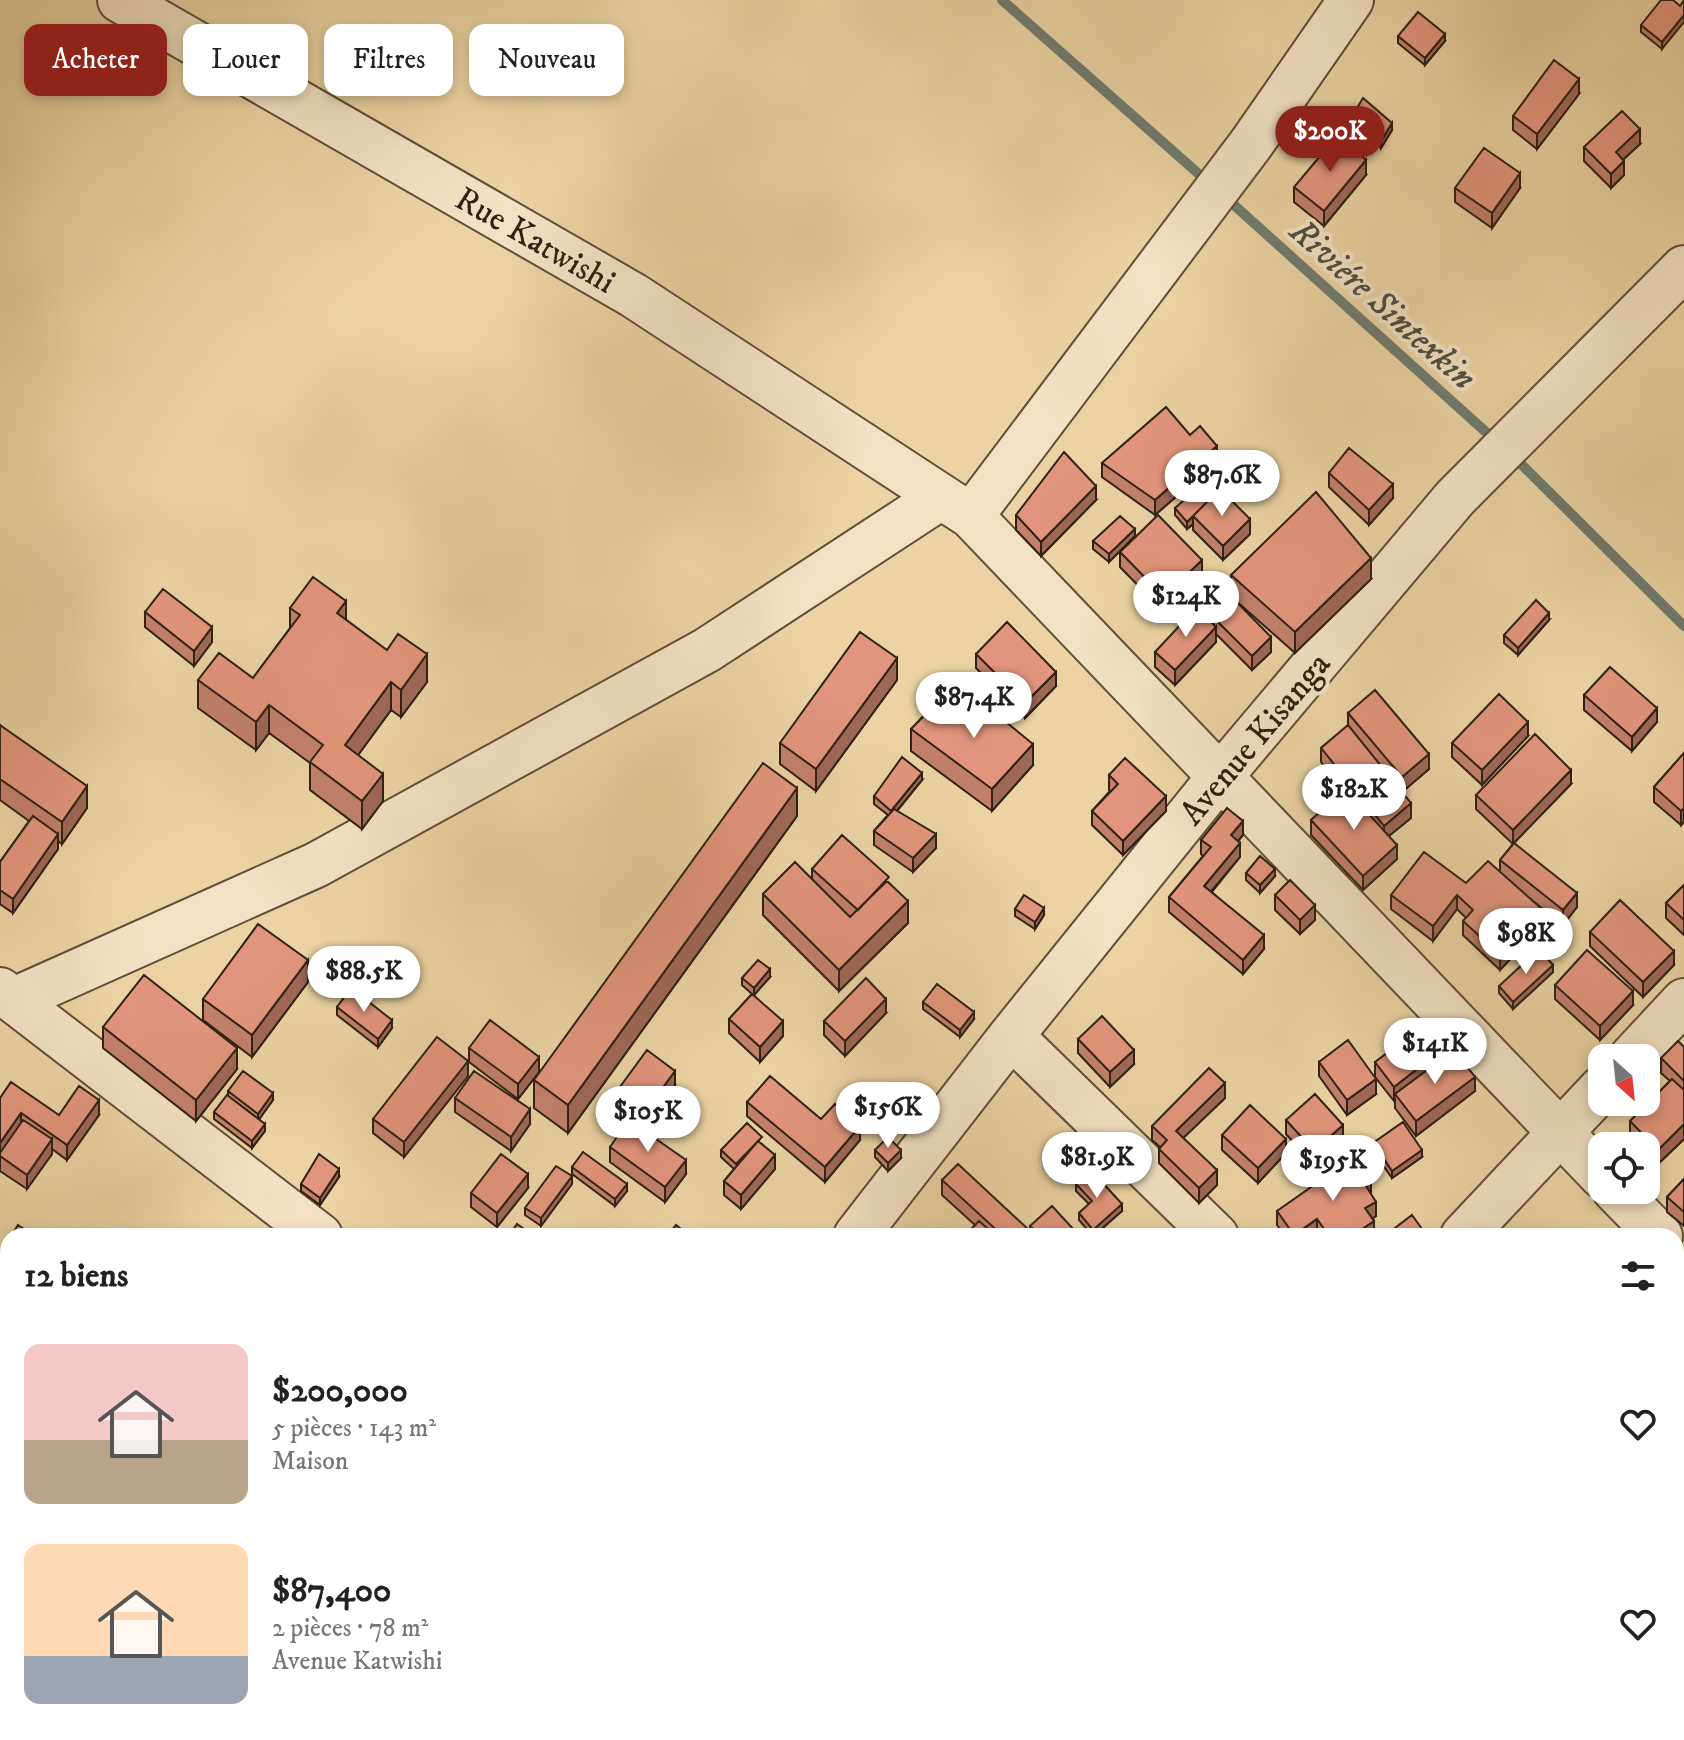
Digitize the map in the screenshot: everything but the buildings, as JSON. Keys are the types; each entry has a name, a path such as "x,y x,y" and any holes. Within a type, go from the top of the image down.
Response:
{"street":[{"name":"Rue Katwishi","path":"120,0 633,295 956,507 1588,1162"},
{"path":"309,1228 223,1165 7,995 316,865 707,650 956,507 1251,144 1351,0"},
{"name":"Avenue Kisanga","path":"862,1228 1011,1036 1218,779 1455,498 1684,268"},
{"path":"1644,1044 1684,1001"},
{"path":"1011,1036 1208,1228"},
{"path":"1471,1228 1588,1103"},
{"path":"1629,1204 1652,1228"}],"waterway":[{"name":"Riviére Sintexkin","path":"1002,0 1209,183"},
{"name":"Riviére Sintexkin","path":"1224,196 1497,442"},
{"name":"Riviére Sintexkin","path":"1512,455 1684,626"}]}
